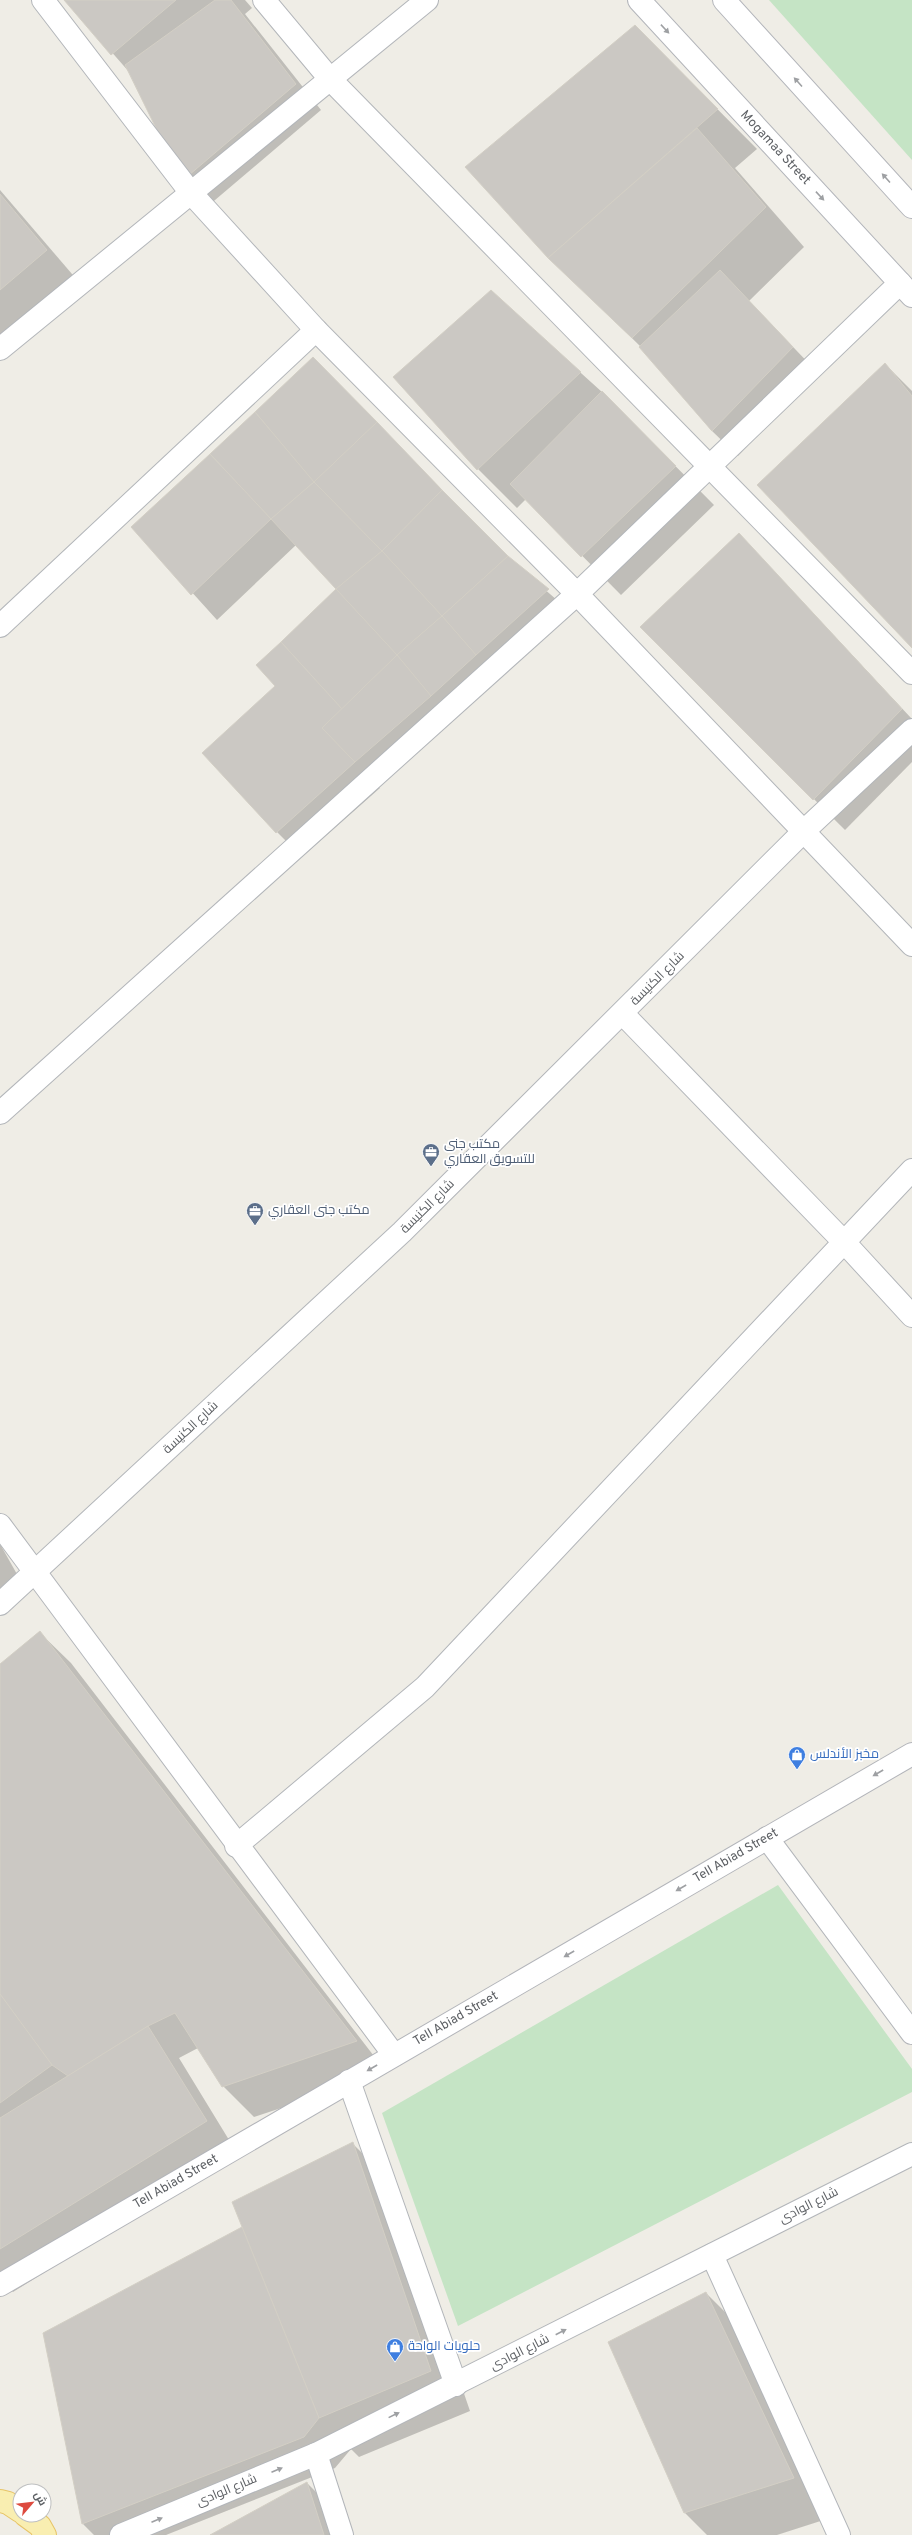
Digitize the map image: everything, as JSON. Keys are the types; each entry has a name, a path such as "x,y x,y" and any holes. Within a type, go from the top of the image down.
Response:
{"main road":[{"path":"0,2501 8,2503 12,2506"},
{"path":"36,2523 40,2526 45,2535"}],"street":[{"path":"43,0 191,193 316,330 578,594 805,830 912,945"},
{"path":"264,0 330,79 912,673"},
{"path":"0,349 427,0"},
{"name":"Mogamaa Street","path":"639,0 906,290"},
{"path":"724,0 912,207"},
{"path":"0,1113 578,594 710,467 906,290"},
{"path":"0,626 316,330"},
{"name":"شارع الكنيسة","path":"0,1604 402,1232 623,1014 805,830 912,730"},
{"path":"623,1014 844,1242 912,1316"},
{"path":"236,1846 425,1686 912,1170"},
{"path":"0,1525 236,1846 394,2055"},
{"name":"Tell Abiad Street","path":"0,2284 912,1754"},
{"path":"767,1838 912,2033"},
{"path":"349,2081 456,2385"},
{"name":"شارع الوادى","path":"121,2535 316,2454 456,2385 912,2154"},
{"path":"712,2255 839,2535"},
{"path":"316,2454 342,2535"}],"green space":[{"path":"769,0 912,0 912,160"},
{"path":"778,1885 912,2069 912,2092 458,2326 382,2113"}],"building":[{"path":"64,0 176,0 111,55"},
{"path":"215,0 231,0 296,84 182,181 125,65"},
{"path":"635,25 718,109 548,258 465,167"},
{"path":"697,128 766,207 632,338 548,258"},
{"path":"0,194 47,250 0,290"},
{"path":"720,270 793,347 712,431 639,347"},
{"path":"491,290 581,372 477,470 393,377"},
{"path":"313,357 377,422 314,482 255,412"},
{"path":"885,363 912,396 912,648 757,485"},
{"path":"602,391 676,466 581,557 510,484"},
{"path":"255,412 314,482 271,519 210,454"},
{"path":"377,422 442,490 382,551 314,482"},
{"path":"210,454 271,519 191,595 131,527"},
{"path":"314,482 382,551 336,589 271,519"},
{"path":"442,490 508,556 442,616 382,551"},
{"path":"739,533 902,709 813,800 640,627"},
{"path":"382,551 442,616 397,655 336,589"},
{"path":"508,556 549,589 476,655 442,616"},
{"path":"336,589 397,655 342,709 281,642"},
{"path":"442,616 476,655 431,696 397,655"},
{"path":"281,642 342,709 322,728 355,762 276,833 202,753 275,686 256,665"},
{"path":"397,655 431,696 355,762 322,728"},
{"path":"40,1631 357,2041 222,2087 175,2013 148,2026 68,2076 52,2065 0,1994 0,1664"},
{"path":"0,1994 52,2065 0,2103"},
{"path":"148,2026 207,2121 0,2249 0,2118"},
{"path":"353,2142 431,2371 319,2418 232,2202"},
{"path":"242,2227 319,2418 304,2437 82,2524 43,2333"},
{"path":"706,2292 794,2478 684,2513 608,2342"},
{"path":"307,2482 324,2535 210,2535"}],"place":[{"name":"مكتب جنى للتسويق العقاري","path":"431,1167"},
{"name":"مكتب جنى العقاري","path":"255,1226"},
{"name":"مخبز الأندلس","path":"797,1770"},
{"name":"حلويات الواحة","path":"395,2362"}]}
